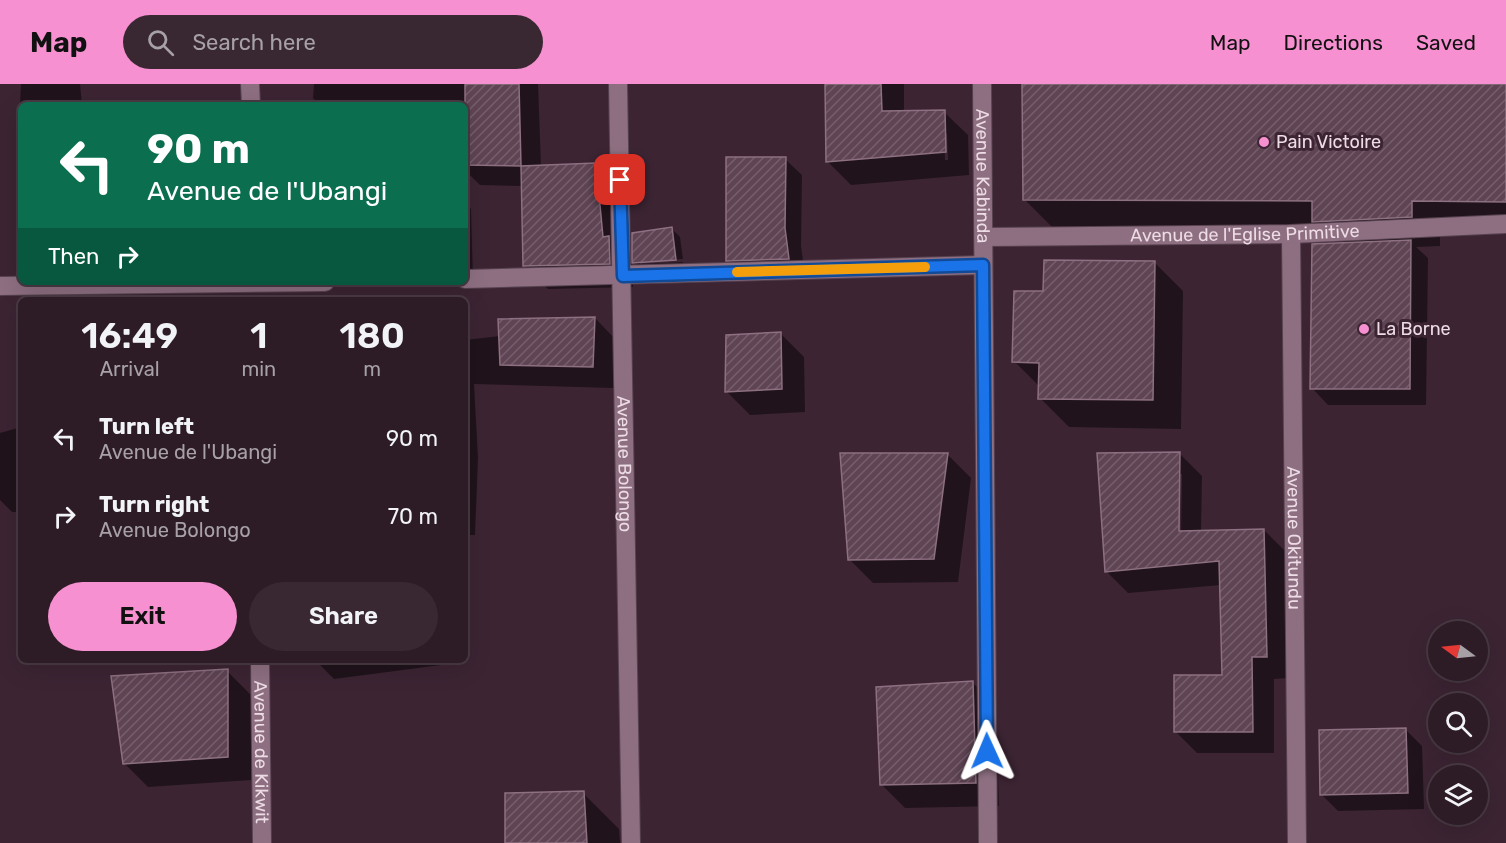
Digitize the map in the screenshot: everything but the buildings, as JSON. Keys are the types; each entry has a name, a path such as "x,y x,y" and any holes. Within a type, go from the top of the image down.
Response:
{"street":[{"path":"250,84 251,102"},
{"name":"Avenue Bolongo","path":"618,84 631,843"},
{"name":"Avenue Kabinda","path":"982,84 988,843"},
{"name":"Avenue de l'Eglise Primitive","path":"984,237 1291,234 1506,224"},
{"name":"Avenue Okitundu","path":"1291,234 1297,843"},
{"path":"468,279 983,265"},
{"path":"0,286 255,288 290,285"},
{"name":"Avenue de Kikwit","path":"260,663 262,843"}],"slow traffic":[{"path":"737,272 925,267"}],"place":[{"name":"Pain Victoire","path":"1264,142"},
{"name":"La Borne","path":"1364,329"}],"route":[{"path":"620,180 623,276 983,265 987,751"}]}
